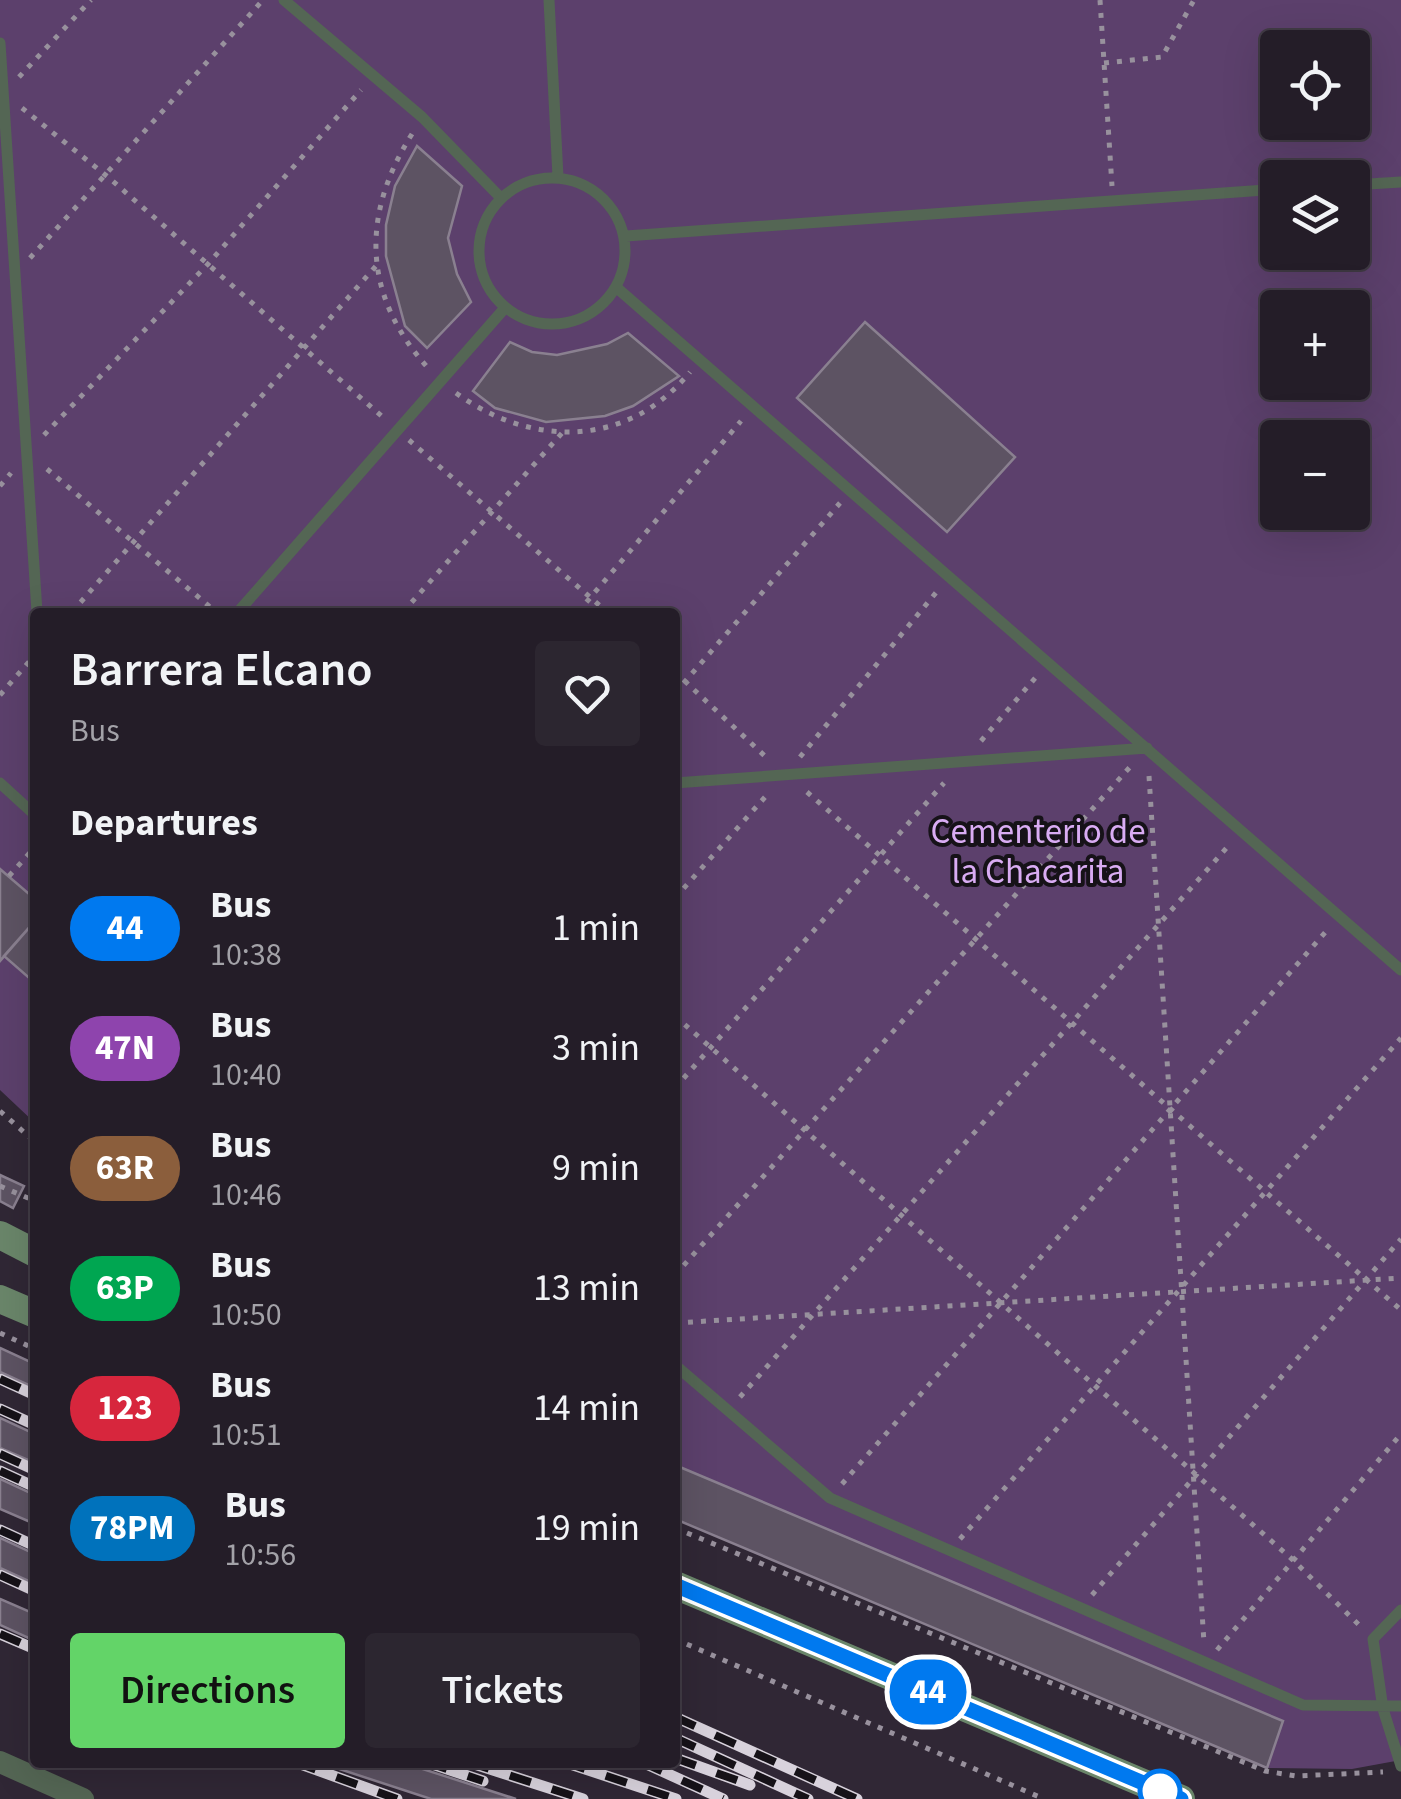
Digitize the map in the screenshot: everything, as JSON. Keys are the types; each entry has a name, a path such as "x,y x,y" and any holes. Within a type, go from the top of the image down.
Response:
{"main road":[{"path":"0,1299 30,1312"},
{"path":"680,1587 1181,1799"}],"street":[{"path":"0,1762 83,1799"}],"lane":[{"path":"284,0 422,117 500,197"},
{"path":"549,0 558,176"},
{"path":"0,43 37,608"},
{"path":"558,176 602,195 626,236 626,262 618,288 586,317 544,326 504,308 481,274 480,233 500,197 527,181 558,176"},
{"path":"1370,184 1401,182"},
{"path":"626,236 1260,190"},
{"path":"618,288 1401,970"},
{"path":"242,608 504,308"},
{"path":"680,783 1147,748"},
{"path":"0,784 30,810"},
{"path":"680,1369 830,1498 1303,1705 1383,1709 1401,1706"},
{"path":"1401,1610 1373,1639 1383,1709 1401,1769"}],"path":[{"path":"91,0 3,94 108,177 601,608"},
{"path":"15,273 108,177 263,0"},
{"path":"1100,0 1112,198"},
{"path":"1104,63 1162,58 1194,0"},
{"path":"0,486 208,264 374,76"},
{"path":"76,608 376,266"},
{"path":"581,608 755,405"},
{"path":"407,608 562,433"},
{"path":"27,453 211,608"},
{"path":"680,687 852,489"},
{"path":"680,892 785,774 950,575"},
{"path":"0,695 30,661"},
{"path":"680,1082 1049,662"},
{"path":"680,676 785,774 1074,1020 1401,1310"},
{"path":"1147,748 1206,1664"},
{"path":"680,1269 1147,748"},
{"path":"728,1410 1242,831"},
{"path":"9,876 30,853"},
{"path":"830,1498 1339,916"},
{"path":"680,1020 1294,1560 1373,1639"},
{"path":"950,1551 1401,1038"},
{"path":"0,1111 30,1138"},
{"path":"0,1186 30,1199"},
{"path":"1081,1608 1401,1239"},
{"path":"680,1323 1401,1278"},
{"path":"0,1333 30,1347"},
{"path":"1206,1664 1401,1434"},
{"path":"680,1530 1265,1771 1296,1776 1401,1769"},
{"path":"680,1640 1044,1799"}],"green space":[{"name":"Cementerio de la Chacarita","path":"0,0 1401,0 1401,1760 1352,1769 1267,1768 680,1521 680,608 30,608 30,1118 0,1090"}],"building":[{"path":"417,146 462,186 448,238 457,274 471,302 427,348 405,326 386,256 386,225 395,186"},
{"path":"865,322 1015,457 947,532 797,398"},
{"path":"628,333 679,376 633,406 605,416 546,422 495,408 473,391 510,342 532,352 557,355 607,344"},
{"path":"0,869 30,895 30,927 0,961"},
{"path":"30,926 30,979 4,956"},
{"path":"0,1175 24,1186 13,1208 0,1201"},
{"path":"0,1348 30,1362 30,1386 0,1372"},
{"path":"0,1418 30,1432 30,1461 0,1448"},
{"path":"680,1467 1283,1721 1267,1768 680,1521"},
{"path":"0,1479 30,1493 30,1522 0,1509"},
{"path":"0,1538 30,1552 30,1582 0,1568"},
{"path":"0,1599 30,1612 30,1639 0,1625"},
{"path":"336,1768 420,1768 516,1799 431,1799"}],"railway":[{"path":"0,1379 30,1393"},
{"path":"0,1409 30,1423"},
{"path":"0,1454 30,1468"},
{"path":"0,1471 30,1485"},
{"path":"0,1530 30,1544"},
{"path":"0,1575 30,1589"},
{"path":"0,1634 30,1647"},
{"path":"680,1719 857,1799"},
{"path":"680,1740 808,1799"},
{"path":"680,1760 750,1785"},
{"path":"312,1768 397,1799"},
{"path":"444,1768 483,1781"},
{"path":"487,1768 583,1799"},
{"path":"582,1768 676,1799"},
{"path":"655,1768 723,1799"}],"bus line":[{"name":"44","path":"680,1587 1181,1799"}]}
